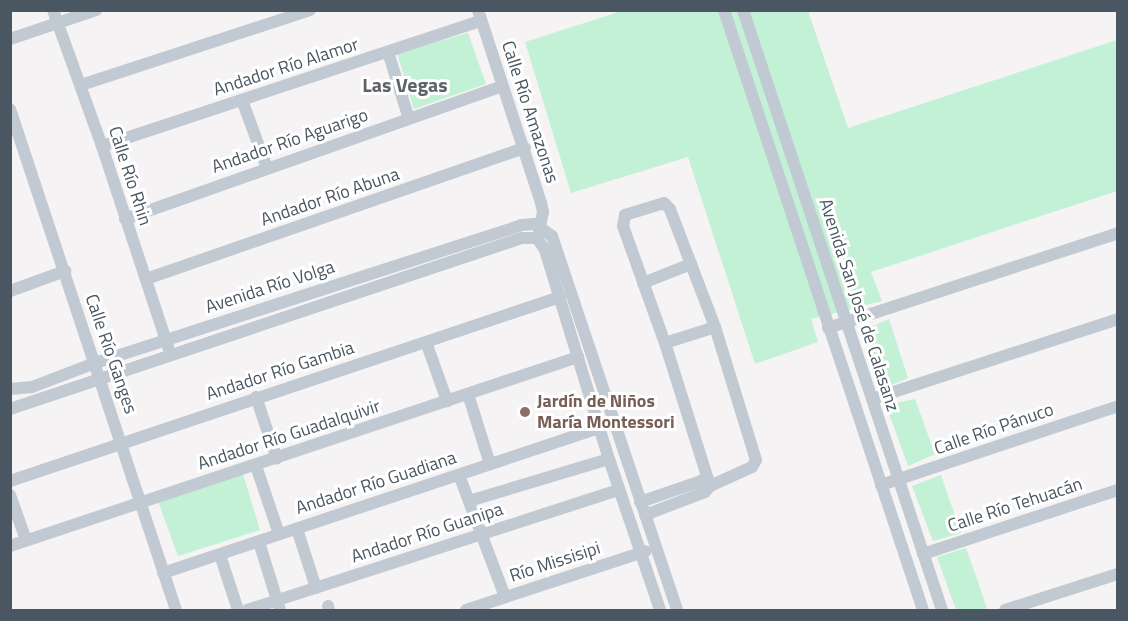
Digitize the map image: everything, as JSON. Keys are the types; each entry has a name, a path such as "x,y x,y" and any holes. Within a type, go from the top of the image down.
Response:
{"street":[{"name":"Calle Río Rhin","path":"53,10 102,146 124,219 171,354"},
{"path":"10,39 96,10"},
{"path":"81,85 310,10"},
{"name":"Avenida San José de Calasanz","path":"724,10 923,610"},
{"name":"Avenida San José de Calasanz","path":"743,10 942,610"},
{"name":"Andador Río Alamor","path":"102,146 388,52 479,16"},
{"name":"Calle Río Amazonas","path":"479,16 525,148 541,203 539,232 609,459 660,610"},
{"path":"388,52 408,119"},
{"name":"Andador Río Aguarigo","path":"124,219 502,86"},
{"path":"242,100 267,168"},
{"name":"Calle Río Ganges","path":"10,109 16,139 65,271 176,610"},
{"name":"Andador Río Abuna","path":"146,279 525,148"},
{"path":"777,171 794,165"},
{"path":"645,515 705,492 710,486 752,467 756,460 715,327 668,205 664,203 624,215 622,226 665,343 710,486"},
{"name":"Avenida Río Volga","path":"10,389 32,387 95,363 521,225 539,232"},
{"name":"Calle Río Amazonas","path":"539,232 552,236 677,610"},
{"name":"Avenida Río Volga","path":"10,409 539,232"},
{"path":"828,328 1118,233"},
{"path":"643,283 692,264"},
{"path":"10,291 65,271"},
{"name":"Andador Río Gambia","path":"10,481 560,297"},
{"path":"872,399 1118,318"},
{"path":"665,343 715,327"},
{"path":"426,342 447,401"},
{"name":"Andador Río Guadalquivir","path":"10,546 578,357"},
{"path":"468,394 490,464"},
{"path":"256,397 277,459"},
{"path":"594,409 607,404"},
{"name":"Calle Río Pánuco","path":"881,484 899,480 1118,406"},
{"name":"Andador Río Guadiana","path":"164,573 600,428"},
{"path":"469,501 609,459"},
{"path":"256,466 279,534"},
{"path":"459,475 505,597"},
{"path":"640,502 701,482 710,486"},
{"name":"Andador Río Guanipa","path":"247,610 278,606 316,588 619,490"},
{"name":"Calle Río Tehuacán","path":"923,554 1118,490"},
{"path":"10,495 26,540"},
{"path":"297,528 316,588"},
{"path":"259,542 278,606"},
{"name":"Río Missisipi","path":"466,610 656,548"},
{"path":"220,555 238,610"},
{"path":"1005,610 1118,574"}],"green space":[{"path":"622,11 808,11 848,128 1117,40 1117,191 871,272 882,301 811,319 818,342 755,364 688,157 571,193 525,42"},
{"path":"468,33 486,84 414,109 397,53"},
{"path":"889,319 908,378 882,389 862,331"},
{"path":"915,399 935,454 908,466 886,405"},
{"path":"243,474 260,530 178,556 158,501"},
{"path":"941,475 961,533 933,541 912,486"},
{"path":"966,548 987,608 982,610 956,610 937,557"}],"place":[{"name":"Jardín de Niños María Montessori","path":"525,412"}],"district":[{"name":"Las Vegas","path":"405,84"}]}
